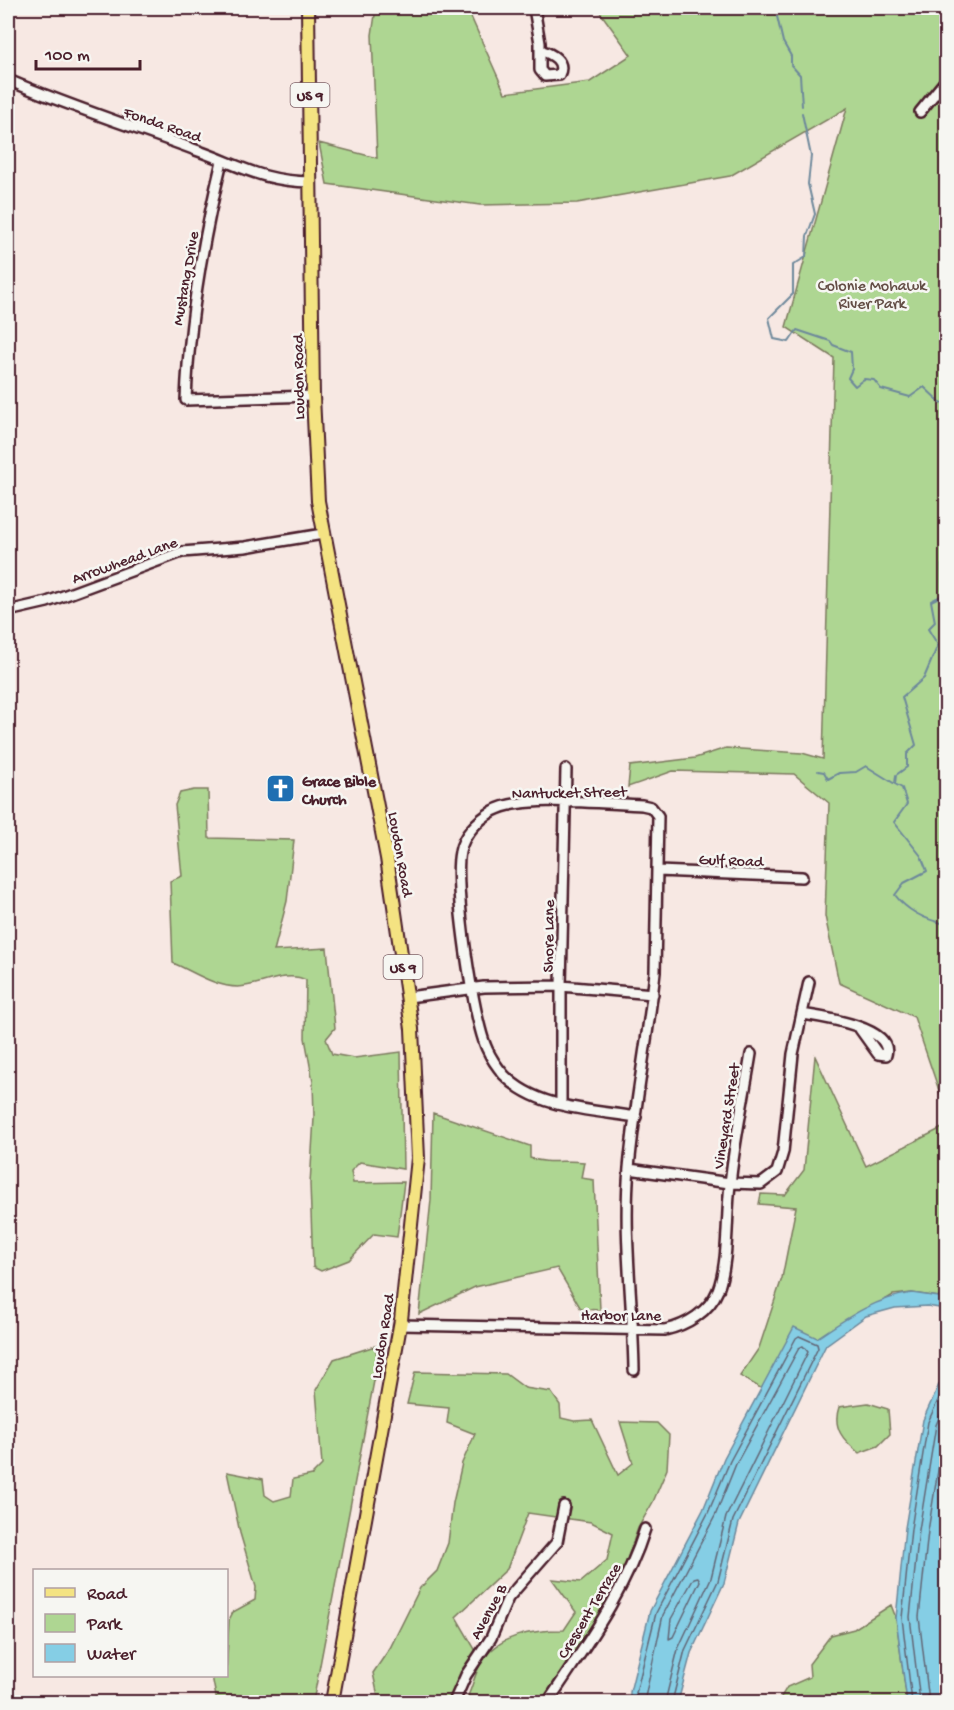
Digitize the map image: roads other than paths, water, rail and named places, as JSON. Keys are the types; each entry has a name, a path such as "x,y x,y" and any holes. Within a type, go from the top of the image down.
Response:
{"main road":[{"name":"Loudon Road","path":"308,8 313,396 323,534 387,858 408,997 418,1110 418,1158 400,1324 332,1702"}],"street":[{"path":"534,8 540,50"},
{"name":"Fonda Road","path":"8,80 75,108 279,181 311,182"},
{"path":"920,112 946,80"},
{"name":"Mustang Drive","path":"222,161 194,304 188,347 186,400 313,396"},
{"name":"Arrowhead Lane","path":"8,610 55,599 182,552 245,547 323,534"},
{"name":"Shore Lane","path":"561,1104 566,769"},
{"name":"Nantucket Street","path":"634,1370 634,1330 627,1226 629,1169 653,994 660,825 656,811 651,807 519,803 496,810 477,824 463,843 459,858 465,945 482,1033 494,1062 505,1077 538,1097 561,1104 636,1117"},
{"name":"Gulf Road","path":"658,871 802,877"},
{"path":"809,982 802,1014 860,1029"},
{"path":"408,997 474,988 561,986 653,994"},
{"name":"Vineyard Street","path":"629,1169 730,1183 761,1184 770,1180 777,1172 783,1152 793,1054 802,1014"},
{"name":"Vineyard Street","path":"730,1183 751,1054"},
{"name":"Harbor Lane","path":"400,1324 634,1330 665,1330 681,1326 699,1314 712,1300 721,1278 730,1183"},
{"name":"Avenue B","path":"454,1702 466,1675 491,1638 508,1598 557,1542 564,1506"},
{"name":"Crescent Terrace","path":"548,1702 619,1593 631,1571 645,1529"}],"water":[{"path":"912,1293 946,1298 946,1309 927,1306 895,1308 866,1316 826,1345 739,1523 724,1583 691,1653 678,1702 630,1702 630,1692 650,1611 703,1510 724,1458 794,1327 817,1338 850,1316 874,1304"},
{"path":"946,1369 946,1702 907,1702 896,1618 905,1528 923,1420"}],"waterway":[{"path":"775,8 783,42 791,56 791,65 800,75 802,106"},
{"path":"802,113 811,156 808,184 815,214 807,236 806,257 793,265 793,294 769,318 774,339 789,342 797,330 830,341 833,345 851,352 852,369 848,378 855,386 864,379 874,380 881,389 910,397 924,387 941,403 946,403"},
{"path":"946,562 942,565 943,595 931,601 935,622 928,629 938,645 924,678 902,697 916,745 907,754 907,767 896,775 895,784 902,788 907,804 894,822 921,856 927,871 904,883 895,895 918,914 946,924"},
{"path":"818,771 824,772 828,779 839,773 856,772 866,766 895,784"}],"place":[{"name":"Grace Bible Church","path":"281,789"}],"park label":[{"name":"Colonie Mohawk River Park","path":"872,293"}]}
